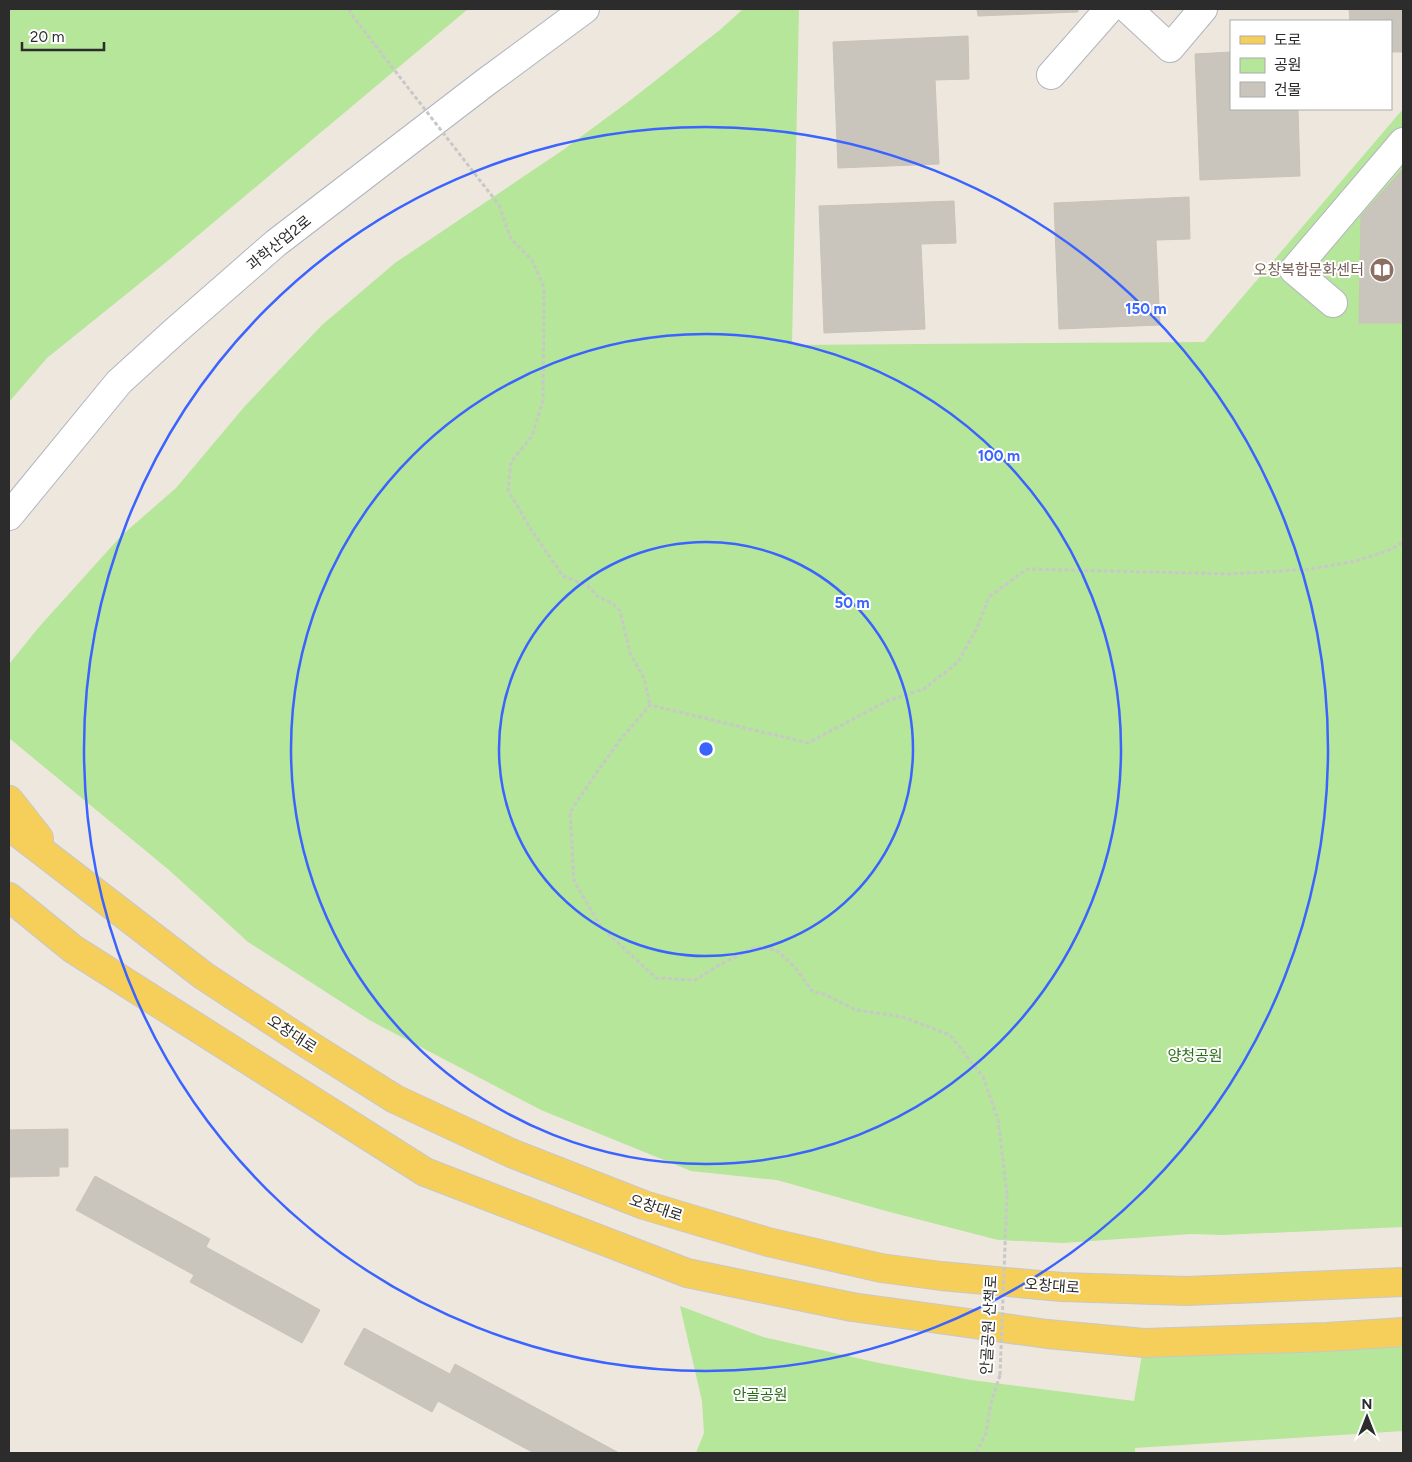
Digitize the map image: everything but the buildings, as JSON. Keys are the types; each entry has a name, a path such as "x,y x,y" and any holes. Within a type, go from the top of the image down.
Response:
{"main road":[{"path":"9,800 61,866"},
{"name":"오창대로","path":"9,826 204,976 395,1099 511,1153 644,1205 778,1244 880,1268 941,1276 1062,1287 1186,1291 1403,1282"},
{"path":"9,897 73,949 425,1172 687,1273 852,1307 1047,1334 1144,1343 1327,1337 1403,1332"}],"street":[{"name":"과학산업2로","path":"9,516 119,382 174,332 276,244 486,82 585,9"},
{"path":"1051,75 1109,9"},
{"path":"1128,9 1170,48 1203,9"},
{"path":"1333,303 1294,270 1403,142"}],"path":[{"path":"349,9 499,205 511,239 532,260 544,287 542,400 532,436 511,462 508,490 530,528 563,576 588,586 598,598 612,604 620,611 630,653 644,678 650,705 808,743 887,701 924,689 958,662 976,628 989,597 1027,569 1231,574 1311,569 1356,561 1392,549 1403,542"},
{"name":"안골공원 산책로","path":"650,705 598,769 570,812 574,882 601,927 656,978 695,980 755,947 776,950 795,967 814,992 824,994 856,1010 903,1017 950,1035 983,1077 998,1119 1007,1194 1000,1375 991,1403 986,1433 976,1453"}],"green space":[{"path":"9,9 468,9 170,259 47,358 9,402"},
{"name":"양청공원","path":"743,9 799,9 792,345 1204,342 1403,109 1403,1227 1222,1235 1191,1234 1063,1243 998,1240 777,1180 691,1171 541,1110 371,1021 248,942 169,870 9,738 10,663 39,627 121,536 176,488 245,406 322,325 395,263 563,150 632,99 721,29"},
{"name":"안골공원","path":"680,1306 763,1337 879,1363 971,1380 1134,1401 1144,1343 1403,1332 1403,1431 1135,1448 1135,1453 696,1453 704,1433 702,1401"}],"place":[{"name":"오창복합문화센터","path":"1382,270"}]}
